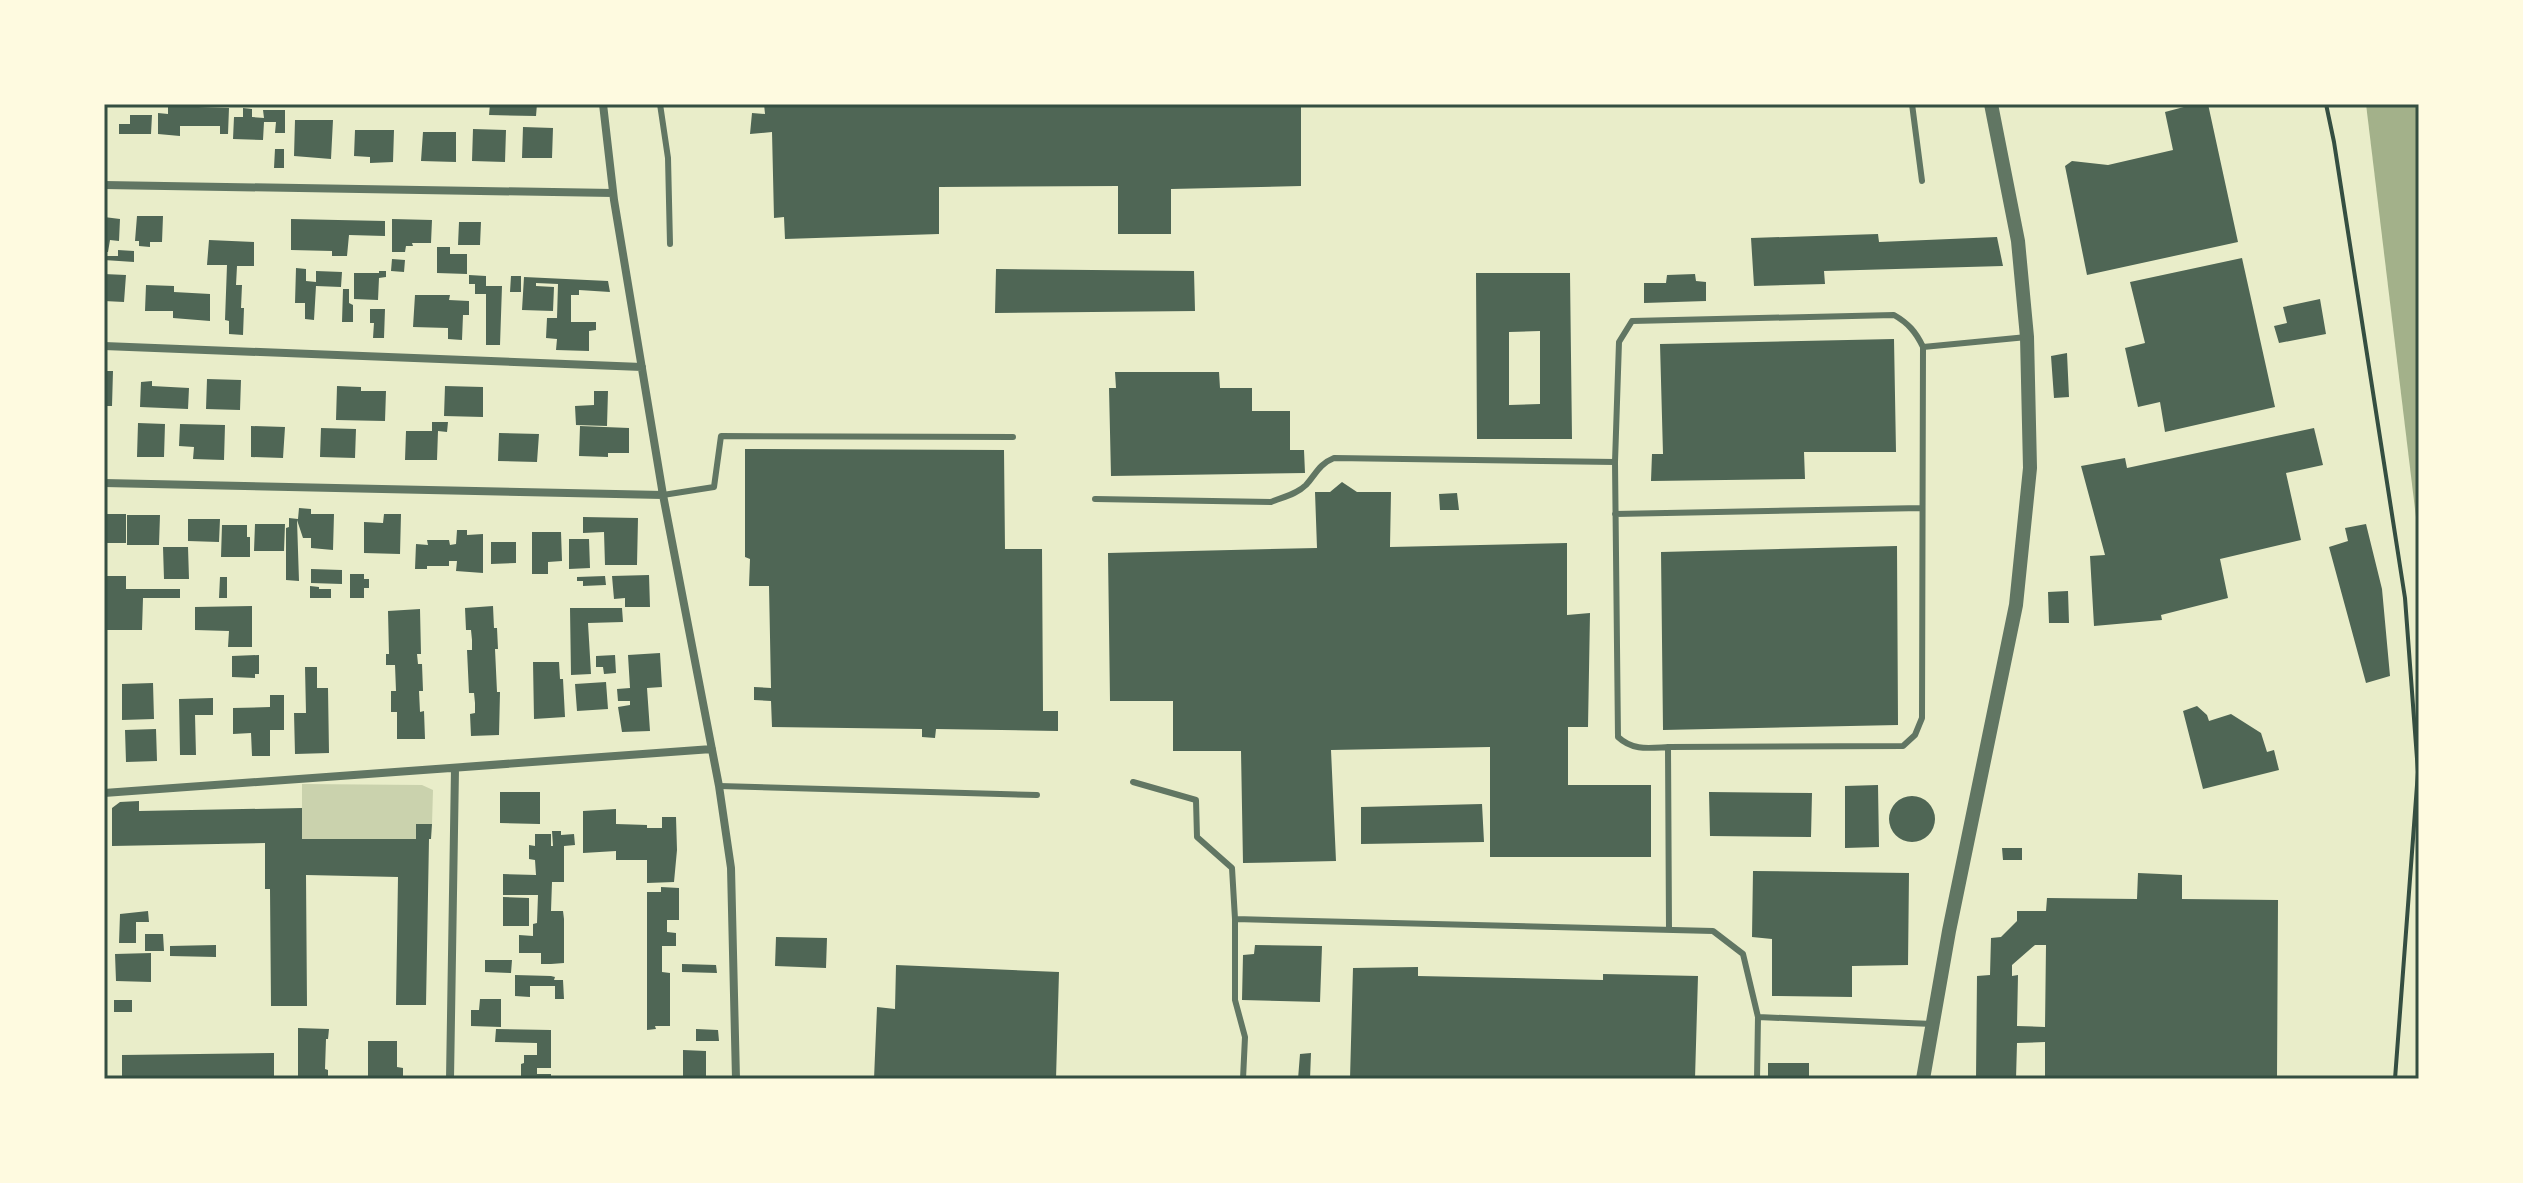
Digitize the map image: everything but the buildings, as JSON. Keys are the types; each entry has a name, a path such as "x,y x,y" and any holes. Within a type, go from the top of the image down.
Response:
{"street":[{"path":"603,104 613,193 663,495 719,786 731,868 736,1079"},
{"path":"1923,1079 1949,931 2016,605 2030,468 2027,337 2018,241 1991,104"},
{"path":"104,185 613,193"},
{"path":"104,346 642,367"},
{"path":"104,483 663,495"},
{"path":"104,793 712,749"},
{"path":"450,1079 455,769"}],"lane":[{"path":"660,104 668,158 670,244"},
{"path":"1912,104 1922,181"},
{"path":"1894,315 1907,323 1923,347 1922,718 1915,735 1903,746 1627,746 1618,737 1615,462 1619,342 1632,321 1894,315"},
{"path":"1923,347 2027,337"},
{"path":"663,495 714,487 721,436 1013,437"},
{"path":"1095,499 1271,502 1299,491 1323,462 1334,458 1615,462"},
{"path":"1615,514 1922,508"},
{"path":"1668,747 1669,930"},
{"path":"1133,782 1196,800 1197,837 1232,868 1235,1000 1245,1037 1243,1079"},
{"path":"719,786 1037,795"},
{"path":"1235,919 1713,931 1743,954 1758,1017 1757,1079"},
{"path":"1758,1017 1933,1024"}],"path":[{"path":"2326,104 2405,598 2418,772 2395,1079"}],"shaded area":[{"path":"2366,104 2419,104 2419,542"},
{"path":"302,784 422,785 433,790 432,824 417,825 416,839 302,839"}]}
